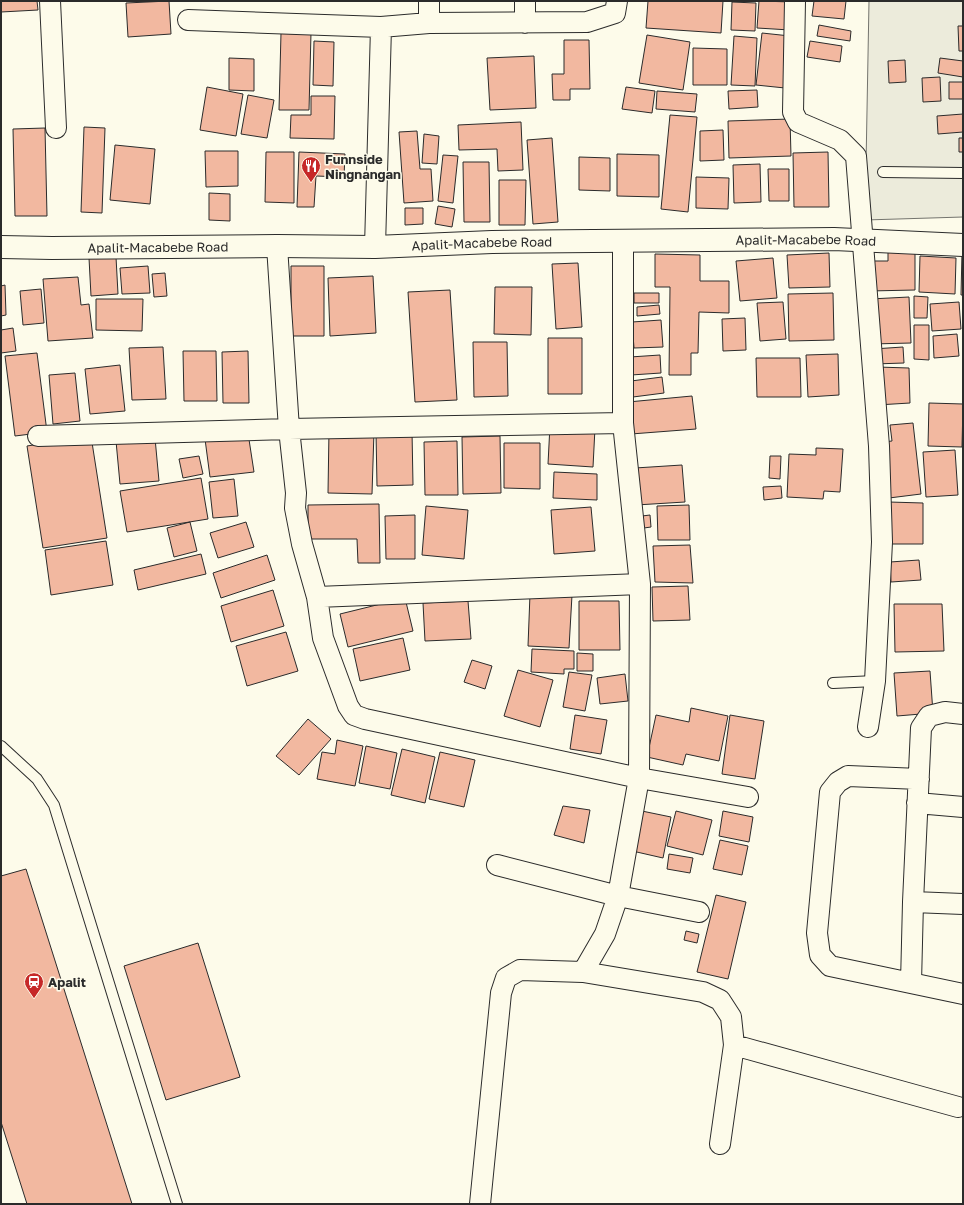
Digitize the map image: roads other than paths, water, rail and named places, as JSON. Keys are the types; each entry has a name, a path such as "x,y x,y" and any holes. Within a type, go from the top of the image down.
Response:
{"main road":[{"name":"Apalit-Macabebe Road","path":"1,247 60,248 277,246 375,248 492,242 826,239 963,245"}],"street":[{"path":"50,1 56,128"},
{"path":"429,1 429,23"},
{"path":"525,1 525,23"},
{"path":"188,20 381,26 429,23 587,22 615,13 617,1"},
{"path":"795,1 793,112 798,122 840,140 856,156 879,446 882,542 875,681 868,727"},
{"path":"375,248 381,26"},
{"path":"583,972 605,934 618,896 639,778 640,584 623,423 623,240"},
{"path":"277,246 289,429 295,480 295,508 302,544 317,597 323,638 348,706 354,715 365,719 639,778 748,797"},
{"path":"38,436 289,429 623,423"},
{"path":"317,597 640,584"},
{"path":"911,983 912,902 921,728 929,716 945,712 963,714"},
{"path":"919,779 848,776 838,782 830,792 817,933 820,955 830,966 963,994"},
{"path":"917,803 963,807"},
{"path":"497,865 618,896 699,912"},
{"path":"912,902 963,904"},
{"path":"480,1204 502,993 506,978 520,970 583,972 703,992 720,1000 731,1017 734,1045 720,1144"},
{"path":"734,1045 958,1107"}],"lane":[{"path":"883,172 963,173"},
{"path":"833,682 875,681"},
{"path":"1,746 37,779 54,805 177,1204"}],"place":[{"name":"Funnside Ningnangan","path":"311,183"},
{"name":"Apalit","path":"34,999"}]}
